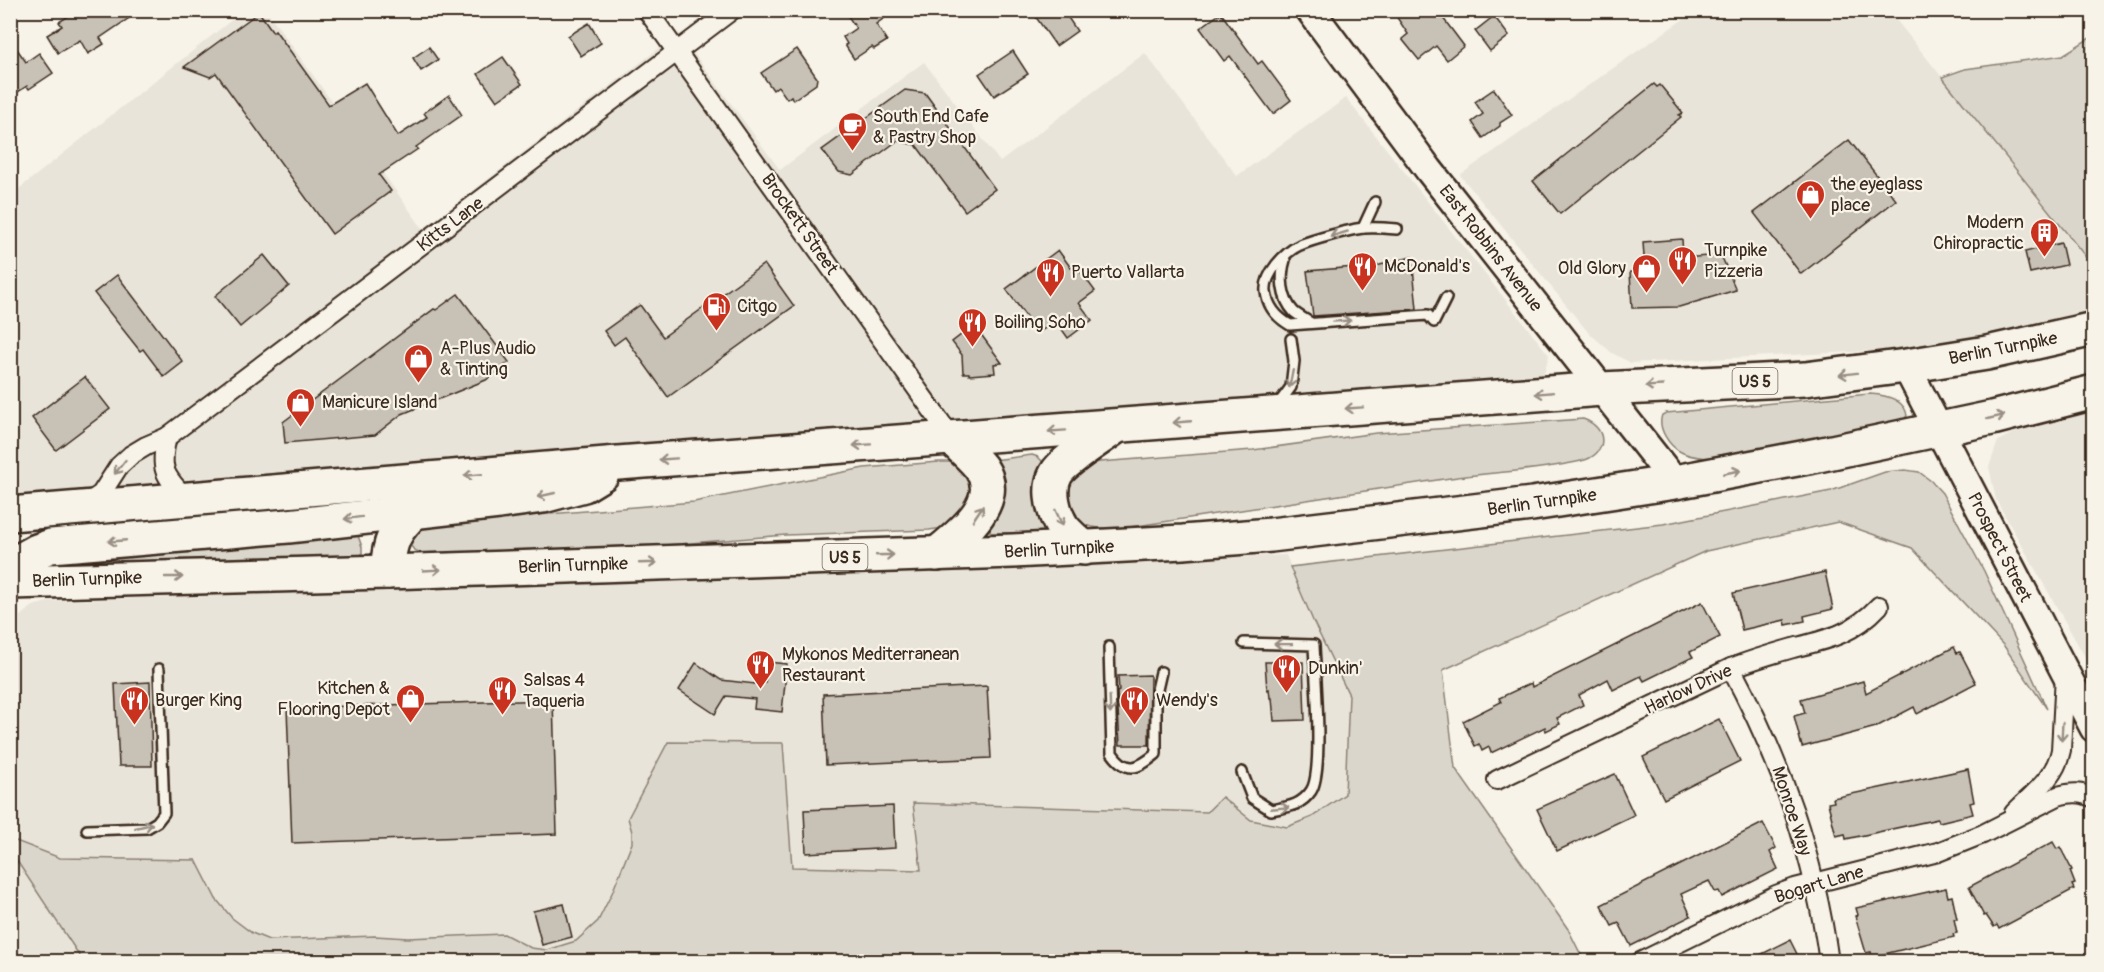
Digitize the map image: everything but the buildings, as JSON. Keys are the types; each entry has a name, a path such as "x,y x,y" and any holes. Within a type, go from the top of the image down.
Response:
{"highway":[{"name":"Berlin Turnpike","path":"10,514 618,463 1602,389 1805,379 1987,353 2094,329"},
{"name":"Berlin Turnpike","path":"10,582 937,554 1205,540 1543,503 1675,482 1818,455 2094,392"},
{"path":"1084,548 1064,528 1055,511 1051,492 1056,474 1070,460 1115,427"},
{"path":"937,554 967,530 986,501 987,485 982,469 952,438"},
{"path":"10,566 51,546 276,527 543,496 584,485 618,463"},
{"path":"387,572 393,535 416,510"}],"main road":[{"name":"East Robbins Avenue","path":"1310,10 1424,163 1675,482"},
{"name":"Prospect Street","path":"1906,366 2094,728"}],"street":[{"name":"Brockett Street","path":"647,10 952,438"},
{"name":"Kitts Lane","path":"82,507 101,494 119,466 131,455 167,437 732,10"},
{"path":"167,437 163,462 169,481 186,498"},
{"name":"Harlow Drive","path":"1497,780 1731,668 1762,657 1834,638 1853,629 1879,606"},
{"name":"Monroe Way","path":"1731,668 1755,712 1795,812 1824,922 1829,962"},
{"name":"Bogart Lane","path":"2004,822 2055,770 2059,761 2065,673"},
{"name":"Bogart Lane","path":"1640,962 1776,895 1814,882 1938,852 1975,838 2058,796 2071,793 2094,798"}],"lane":[{"path":"1363,228 1376,201"},
{"path":"1397,229 1363,228 1300,246 1287,254 1274,269 1266,284 1270,306 1280,319 1290,325 1428,315 1434,322 1446,298"},
{"path":"1287,254 1281,273 1286,297 1293,311 1311,323"},
{"path":"1271,415 1291,387 1294,361 1291,339"},
{"path":"1242,772 1252,798 1271,810 1297,806 1312,790 1318,761 1314,645 1244,644"},
{"path":"1108,646 1112,753 1127,767 1137,767 1156,754 1156,694 1161,672"},
{"path":"87,830 147,828 157,822 164,813 159,669"}],"shaded area":[{"path":"243,11 267,11 423,229 679,33 780,170 924,62 1000,162 1145,53 1237,176 1346,98 1549,355 1544,374 20,497 11,490 11,195"},
{"path":"1695,11 1889,11 2093,266 2093,317 1955,347 1631,363 1612,353 1588,332 1460,175"},
{"path":"2093,36 2093,266 1942,77 1965,69 2063,55"},
{"path":"1870,394 1893,399 1902,406 1907,416 1899,423 1706,458 1693,456 1677,449 1668,441 1661,425 1662,415 1666,413"},
{"path":"2093,405 2094,603 2087,606 2093,621 2093,671 1996,500 1989,467 1998,441 2022,428"},
{"path":"1583,419 1591,423 1601,435 1602,441 1596,453 1581,461 1548,467 1450,478 1117,529 1093,527 1078,522 1067,510 1065,502 1070,478 1089,464 1100,462 1253,450 1376,433"},
{"path":"1032,455 1042,461 1048,533 990,533 994,460"},
{"path":"954,462 972,479 969,507 943,528 786,535 631,548 423,553 416,551 411,543 415,534 430,524 694,502 864,468"},
{"path":"1905,470 1919,472 1942,493 1984,571 2047,709 2004,646 1912,548 1838,522 1706,551 1443,670 1455,768 1568,929 1584,961 83,961 11,852 11,839 60,858 196,860 216,899 232,918 252,933 269,940 504,934 531,948 547,950 576,941 598,921 632,843 628,818 668,742 783,743 792,867 921,870 913,803 1207,812 1222,797 1251,820 1287,827 1312,817 1345,794 1349,695 1290,567 1663,524 1831,491 1885,472"},
{"path":"357,533 362,547 362,556 275,557 96,566 86,564 87,559"},
{"path":"1286,555 1314,623 1349,695 1345,794 1312,817 1287,827 1251,820 1222,797 1207,812 913,803 921,870 791,867 783,743 628,818 632,843 598,921 576,941 547,950 531,948 516,939 478,936 408,938 375,936 269,940 252,933 232,918 216,899 196,860 60,858 11,839 11,623 33,606 51,601 623,583"},
{"path":"11,852 83,961 11,961"}],"place":[{"name":"South End Cafe & Pastry Shop","path":"852,152"},
{"name":"the eyeglass place","path":"1810,220"},
{"name":"Modern Chiropractic","path":"2045,258"},
{"name":"Turnpike Pizzeria","path":"1683,286"},
{"name":"McDonald's","path":"1363,292"},
{"name":"Old Glory","path":"1647,294"},
{"name":"Puerto Vallarta","path":"1050,298"},
{"name":"Citgo","path":"716,332"},
{"name":"Boiling Soho","path":"973,348"},
{"name":"A-Plus Audio & Tinting","path":"419,384"},
{"name":"Manicure Island","path":"301,428"},
{"name":"Mykonos Mediterranean Restaurant","path":"761,690"},
{"name":"Dunkin'","path":"1287,694"},
{"name":"Salsas 4 Taqueria","path":"502,716"},
{"name":"Kitchen & Flooring Depot","path":"411,724"},
{"name":"Burger King","path":"134,726"},
{"name":"Wendy's","path":"1135,726"}]}
